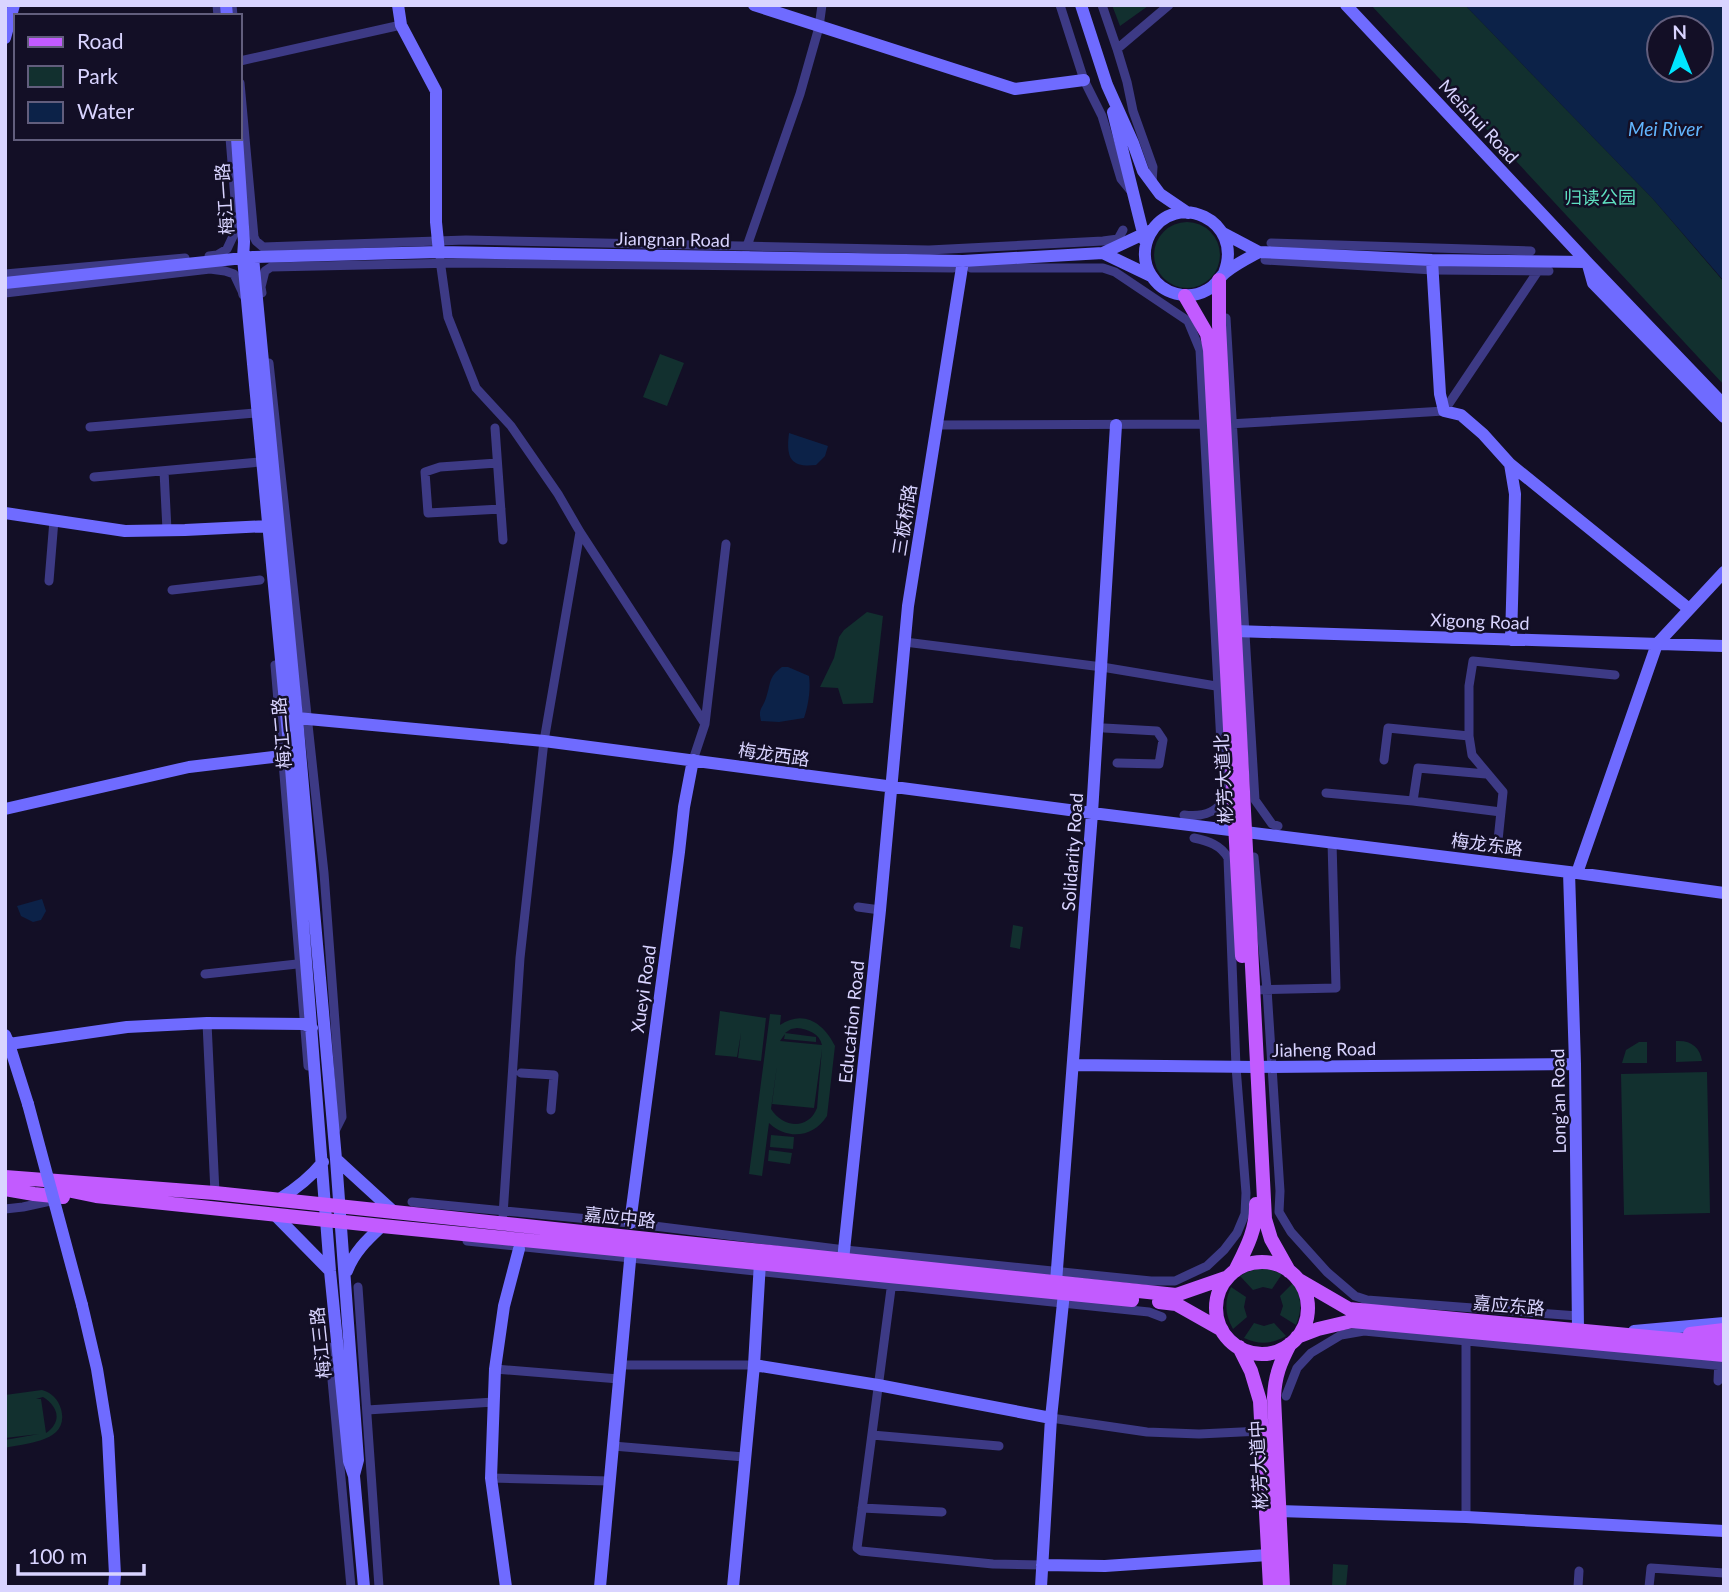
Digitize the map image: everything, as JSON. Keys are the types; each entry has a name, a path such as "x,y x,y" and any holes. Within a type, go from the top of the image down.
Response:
{"main road":[{"name":"彬芳大道北","path":"1222,277 1219,424 1223,687 1260,990 1253,1067 1257,1217 1252,1235 1232,1274"},
{"name":"彬芳大道北","path":"1185,296 1207,334 1210,350 1240,631 1240,831 1253,1067 1265,1219 1271,1239 1294,1276"},
{"path":"5,1170 58,1174 87,1183"},
{"name":"嘉应中路","path":"5,1177 215,1193 276,1207"},
{"name":"嘉应中路","path":"5,1182 96,1196 333,1213 503,1218 1176,1294 1232,1274"},
{"path":"5,1189 64,1198 96,1196"},
{"name":"嘉应中路","path":"333,1213 382,1226 759,1267 1059,1282 1177,1304 1222,1330"},
{"path":"1258,1262 1274,1264 1294,1276 1306,1294 1308,1312 1306,1321 1293,1340 1282,1349 1264,1353 1255,1353 1232,1342 1222,1330 1216,1306 1220,1290 1232,1274 1242,1267 1258,1262"},
{"name":"嘉应东路","path":"1294,1276 1349,1310 1578,1323 1617,1333 1664,1338 1722,1357"},
{"name":"嘉应东路","path":"1293,1340 1318,1329 1352,1321 1466,1336 1722,1357"},
{"path":"1664,1338 1724,1330"},
{"name":"彬芳大道中","path":"1283,1587 1274,1398 1279,1366 1293,1340"},
{"name":"彬芳大道中","path":"1239,1347 1251,1371 1260,1401 1270,1587"}],"street":[{"path":"5,38 14,5"},
{"path":"398,5 401,24 436,90 436,222 439,252 448,317 476,388 511,426 558,494 580,533 705,724"},
{"path":"754,5 1015,89 1084,80"},
{"path":"822,5 819,27 800,94 746,252 929,250 1103,241 1118,239 1123,230"},
{"path":"1060,5 1084,80 1102,116 1121,179 1133,194"},
{"path":"1081,5 1107,85 1133,194 1147,237 1146,262 1151,276 1169,292 1192,295 1208,290 1222,277 1262,256"},
{"path":"1102,5 1128,82 1133,111 1153,167 1152,184"},
{"path":"1118,49 1169,5"},
{"name":"Meishui Road","path":"1346,5 1724,405"},
{"path":"242,61 401,24"},
{"path":"1107,85 1143,171 1160,194 1188,213"},
{"path":"242,105 254,237 262,247 1103,268 1115,272 1188,321 1200,350 1219,424"},
{"path":"5,274 216,255 226,249 235,232 230,140"},
{"name":"梅江一路","path":"237,140 244,242 248,257"},
{"path":"1147,237 1164,219 1188,213 1212,221 1223,233 1262,256 1549,271"},
{"path":"1222,277 1227,265 1228,249 1223,233"},
{"name":"Jiangnan Road","path":"5,283 248,257 439,252 746,252 962,265 1103,253 1147,237"},
{"path":"1270,243 1531,251"},
{"path":"302,719 261,287 265,271 271,267 439,252"},
{"name":"Jiangnan Road","path":"1103,253 1151,276"},
{"name":"梅江二路","path":"248,257 268,526 290,755 308,1026 323,1161 333,1213"},
{"name":"梅江二路","path":"248,257 302,719 336,1159 333,1213"},
{"path":"1432,265 1587,261"},
{"name":"Meishui Road","path":"1587,261 1593,283 1724,417"},
{"name":"三板桥路","path":"891,787 908,606 962,265"},
{"path":"1432,265 1440,394 1444,411"},
{"path":"5,293 210,269 234,274 242,291 308,1026 207,1023 127,1027 7,1039 28,1104 97,1369 108,1437 114,1587"},
{"path":"1444,411 1538,271"},
{"path":"1219,424 1226,318"},
{"path":"937,425 1219,424 1444,411 1461,415 1483,434 1510,464 1689,609"},
{"path":"90,427 255,413"},
{"name":"Solidarity Road","path":"1041,1587 1073,1065 1102,667 1115,425"},
{"path":"495,428 503,540"},
{"path":"94,477 260,462"},
{"path":"497,463 440,467 425,472 428,513 500,509"},
{"path":"1510,464 1515,494 1511,640"},
{"path":"164,471 167,530"},
{"path":"5,513 125,531 268,526"},
{"path":"49,581 54,520"},
{"path":"503,1218 520,958 544,741 580,533"},
{"path":"693,760 705,724 726,544"},
{"path":"1573,872 1657,644 1724,572"},
{"path":"172,590 260,580"},
{"path":"1240,631 1255,800 1272,824 1278,826"},
{"name":"Xigong Road","path":"1240,631 1724,646"},
{"path":"905,642 1102,667 1223,687 1224,800 1219,807 1203,815 1184,815"},
{"path":"1497,850 1503,792 1472,755 1469,736 1469,686 1473,662 1615,675"},
{"name":"梅龙西路","path":"302,719 544,741 1240,831"},
{"path":"1104,728 1157,731 1163,740 1159,764 1116,763"},
{"path":"1384,760 1388,728 1469,736"},
{"path":"5,809 189,767 290,755"},
{"name":"Xueyi Road","path":"630,1223 684,807 693,760"},
{"path":"1413,801 1418,768 1486,774"},
{"name":"Education Road","path":"844,1255 891,787"},
{"path":"1325,793 1501,812"},
{"name":"梅龙东路","path":"1240,831 1724,893"},
{"path":"1194,838 1209,841 1224,850 1228,858 1253,1067 1279,1212 1291,1232 1327,1272 1355,1296 1367,1300 1578,1323"},
{"path":"1254,857 1260,990 1336,988 1332,842"},
{"name":"Long'an Road","path":"1573,872 1578,1323"},
{"path":"858,907 880,910"},
{"path":"205,974 297,964"},
{"path":"207,1023 215,1193"},
{"name":"Jiaheng Road","path":"1073,1065 1253,1067 1576,1064"},
{"path":"1059,1282 1175,1281 1207,1266 1224,1250 1237,1233 1245,1214 1253,1067"},
{"path":"521,1073 554,1075 551,1110"},
{"path":"336,1159 395,1213"},
{"path":"323,1161 311,1177 276,1207 330,1271"},
{"path":"5,1209 64,1198"},
{"path":"412,1202 503,1218 630,1223 844,1255"},
{"name":"梅江三路","path":"333,1213 330,1271 364,1587"},
{"name":"梅江三路","path":"333,1213 345,1278 358,1460 354,1476"},
{"path":"345,1278 352,1258 365,1241 382,1226"},
{"path":"403,1235 631,1254 600,1587"},
{"path":"506,1587 491,1478 495,1369 504,1306 519,1249"},
{"path":"733,1587 754,1365 759,1267 1149,1312 1162,1317"},
{"path":"358,1287 379,1587"},
{"path":"891,1289 857,1548 860,1551 993,1564 1105,1566 1268,1555"},
{"path":"1617,1333 1724,1323"},
{"path":"1286,1396 1297,1368 1311,1353 1341,1335 1364,1331 1466,1336 1466,1517"},
{"path":"329,1347 351,1587"},
{"path":"1718,1381 1722,1357"},
{"path":"495,1369 619,1372 754,1365 1051,1418 1147,1432 1199,1434 1262,1431"},
{"path":"366,1410 494,1402"},
{"path":"872,1436 999,1446"},
{"path":"613,1446 744,1457"},
{"path":"491,1478 610,1481"},
{"path":"862,1508 942,1511"},
{"path":"1279,1511 1466,1517 1724,1531"},
{"path":"1650,1587 1651,1568 1724,1573"},
{"path":"1578,1587 1579,1571"}],"green space":[{"path":"1112,5 1147,5 1148,6 1120,26"},
{"name":"归读公园","path":"1371,5 1465,5 1653,199 1724,282 1724,385"},
{"path":"1180,222 1194,222 1206,227 1215,236 1220,255 1218,268 1211,279 1194,288 1180,288 1168,283 1159,274 1154,262 1154,248 1159,236 1168,227"},
{"path":"660,354 684,363 667,406 643,397"},
{"path":"867,612 883,616 873,703 843,704 838,688 820,687 834,658 839,637"},
{"path":"1013,925 1023,927 1020,949 1010,947"},
{"path":"720,1011 766,1018 761,1061 738,1058 741,1033 737,1057 715,1055"},
{"path":"770,1014 781,1015 780,1025 797,1018 812,1021 825,1031 835,1046 827,1116 815,1129 800,1134 784,1132 769,1123 762,1176 749,1174","holes":["797,1028 813,1033 819,1038 822,1045 780,1041 785,1034 784,1039 816,1042 816,1037 785,1033","822,1049 817,1108 808,1120 801,1123 782,1120 771,1109 777,1065 772,1104 814,1108"]},
{"path":"1676,1041 1694,1045 1702,1061 1676,1062"},
{"path":"1639,1042 1647,1042 1647,1063 1622,1063 1626,1050"},
{"path":"1707,1072 1710,1213 1624,1215 1621,1074"},
{"path":"771,1135 794,1137 793,1149 770,1147"},
{"path":"769,1150 792,1153 790,1164 768,1161"},
{"path":"1261,1268 1282,1274 1272,1289 1263,1287 1253,1290 1240,1276"},
{"path":"1293,1283 1300,1304 1296,1325 1280,1315 1283,1306 1280,1296"},
{"path":"1231,1287 1246,1297 1244,1307 1247,1317 1233,1329 1226,1308"},
{"path":"1254,1323 1264,1326 1274,1323 1286,1336 1265,1343 1244,1338"},
{"path":"42,1390 49,1393 61,1409 62,1420 59,1428 45,1439 5,1448 5,1440 39,1434 5,1438 5,1395","holes":["43,1397 55,1410 56,1419 46,1433 41,1399 36,1399"]},
{"path":"1333,1564 1348,1565 1346,1587 1332,1587"}],"water":[{"name":"Mei River","path":"1465,5 1724,5 1724,281 1653,199"},
{"path":"789,433 828,446 825,456 816,465 795,463 788,449"},
{"path":"782,667 809,676 809,698 804,718 779,722 761,721 760,711 771,681"},
{"path":"42,899 46,911 41,920 33,922 21,916 17,906"}]}
